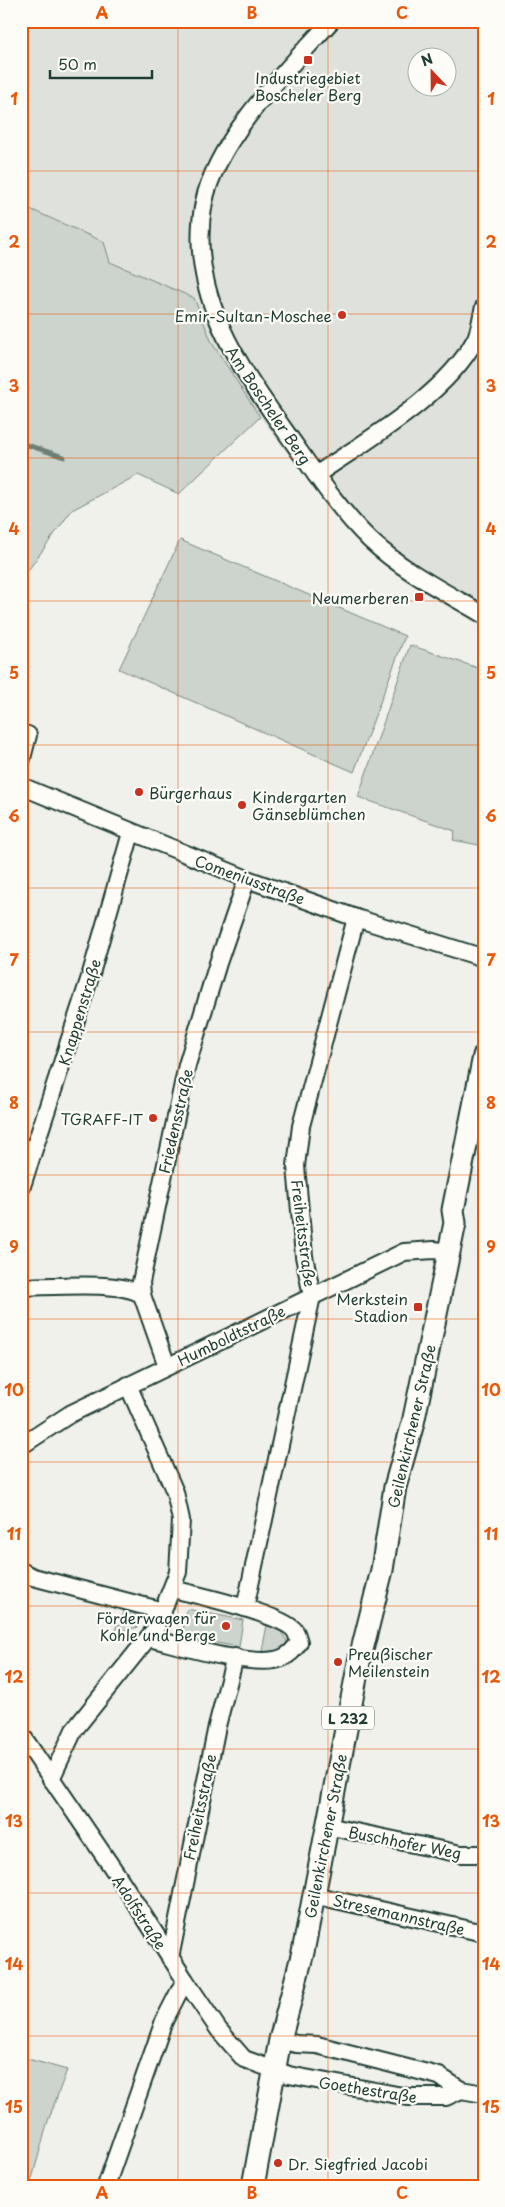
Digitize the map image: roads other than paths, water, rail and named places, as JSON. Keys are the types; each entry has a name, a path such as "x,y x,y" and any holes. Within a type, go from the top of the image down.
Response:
{"main road":[{"name":"Geilenkirchener Straße","path":"455,1224 453,1210 484,1056"},
{"name":"Geilenkirchener Straße","path":"253,2186 280,2040 303,1952 359,1662 382,1570 395,1487 413,1423 455,1224 462,1211 484,1108"}],"street":[{"name":"Am Boscheler Berg","path":"331,21 239,128 212,177 204,201 201,225 200,254 205,286 211,306 228,345 254,387 334,500 371,541 406,569 484,614"},
{"name":"Am Boscheler Berg","path":"316,475 402,414 451,376 476,339 484,307"},
{"path":"21,733 28,735 21,762"},
{"name":"Comeniusstraße","path":"21,786 131,833 247,879 356,918 484,958"},
{"name":"Knappenstraße","path":"21,1189 90,977 131,833"},
{"name":"Friedensstraße","path":"167,1366 142,1295 141,1282 187,1065 218,963 247,879"},
{"name":"Freiheitsstraße","path":"245,1608 312,1296 304,1256 296,1166 301,1126 356,918"},
{"name":"Humboldtstraße","path":"21,1446 64,1417 404,1252 434,1250 449,1252"},
{"path":"21,1287 120,1287 137,1290 142,1295"},
{"path":"52,1780 74,1730 149,1638 163,1611 178,1572 181,1520 175,1492 128,1385"},
{"path":"21,1571 163,1611"},
{"path":"149,1638 236,1658 268,1662 284,1658 299,1642 296,1632 288,1624 245,1608 172,1589"},
{"name":"Freiheitsstraße","path":"170,1958 217,1726 236,1658"},
{"name":"Adolfstraße","path":"21,1734 220,2030 244,2059 275,2071"},
{"name":"Buschhofer Weg","path":"327,1826 461,1854 484,1854"},
{"name":"Stresemannstraße","path":"314,1895 484,1933"},
{"path":"106,2186 164,2021 185,1980"},
{"name":"Goethestraße","path":"280,2040 317,2045 439,2076 461,2090 484,2094"},
{"name":"Goethestraße","path":"275,2071 320,2082 408,2098 446,2097 461,2090"}],"waterway":[{"path":"21,443 64,457"}],"place":[{"name":"Industriegebiet Boscheler Berg","path":"308,60"},
{"name":"Emir-Sultan-Moschee","path":"342,315"},
{"name":"Neumerberen","path":"419,597"},
{"name":"Bürgerhaus","path":"139,792"},
{"name":"Kindergarten Gänseblümchen","path":"242,805"},
{"name":"TGRAFF-IT","path":"153,1118"},
{"name":"Merkstein Stadion","path":"418,1307"},
{"name":"Förderwagen für Kohle und Berge","path":"226,1626"},
{"name":"Preußischer Meilenstein","path":"338,1662"},
{"name":"Dr. Siegfried Jacobi","path":"278,2163"}]}
